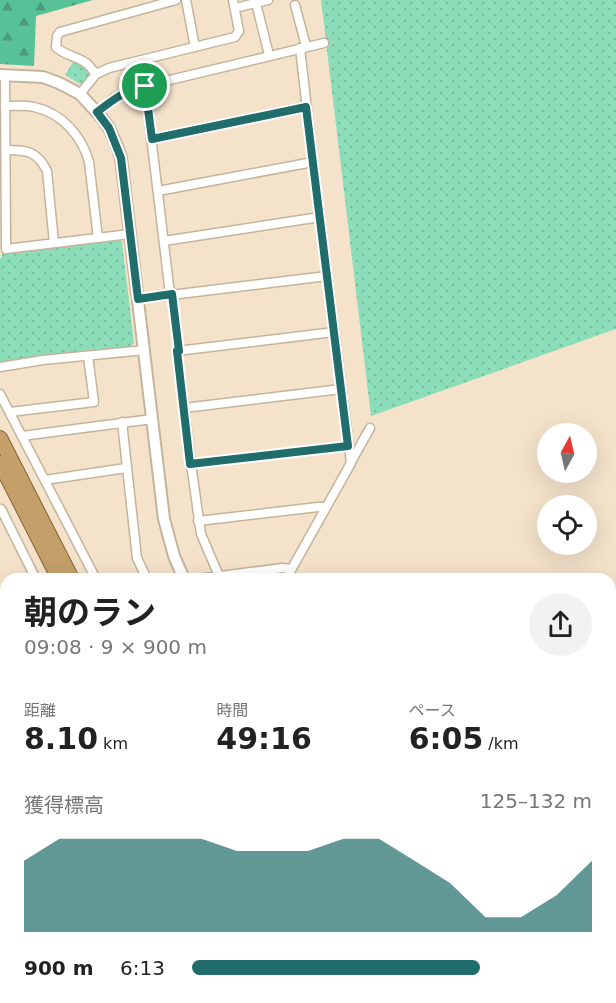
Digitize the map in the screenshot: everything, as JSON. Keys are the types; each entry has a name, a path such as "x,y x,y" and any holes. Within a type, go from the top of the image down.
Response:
{"highway":[{"path":"0,438 69,573"},
{"path":"0,463 56,573"}],"street":[{"path":"96,74 87,64 67,53 60,52 56,47 57,36 60,32 176,0"},
{"path":"186,0 195,47"},
{"path":"80,94 96,74 109,68 235,37 239,30 234,4 268,0"},
{"path":"256,3 270,55"},
{"path":"295,5 303,47 306,107 351,463"},
{"path":"97,112 120,94 132,89 324,43"},
{"path":"130,234 6,249 3,75 43,77 59,82 80,94 109,128 121,158 166,530 181,573"},
{"path":"145,86 198,521 216,573"},
{"path":"5,106 44,110 69,126 81,141 89,162 98,238"},
{"path":"152,139 306,107"},
{"path":"6,150 26,151 34,154 47,171 54,243"},
{"path":"158,191 313,162"},
{"path":"164,242 320,217"},
{"path":"138,299 327,276"},
{"path":"179,351 334,332"},
{"path":"0,367 43,360 145,350"},
{"path":"10,412 94,402 88,356"},
{"path":"184,408 341,389"},
{"path":"0,394 93,573"},
{"path":"22,436 152,419"},
{"path":"122,422 137,558 144,573"},
{"path":"289,573 370,428"},
{"path":"190,464 348,446"},
{"path":"45,480 126,468"},
{"path":"198,521 326,507"},
{"path":"0,510 33,573"},
{"path":"246,573 291,569"}],"green space":[{"path":"0,0 93,0 36,16 34,66 0,64"},
{"path":"321,0 616,0 616,329 371,416"},
{"path":"74,61 86,67 90,72 82,85 65,75"},
{"path":"119,239 122,242 134,343 131,346 0,362 0,258 2,254"}],"route":[{"path":"145,86 152,139 306,107 348,446 190,464 172,294 138,299 121,158 109,128 97,112 120,94 145,86"}]}
